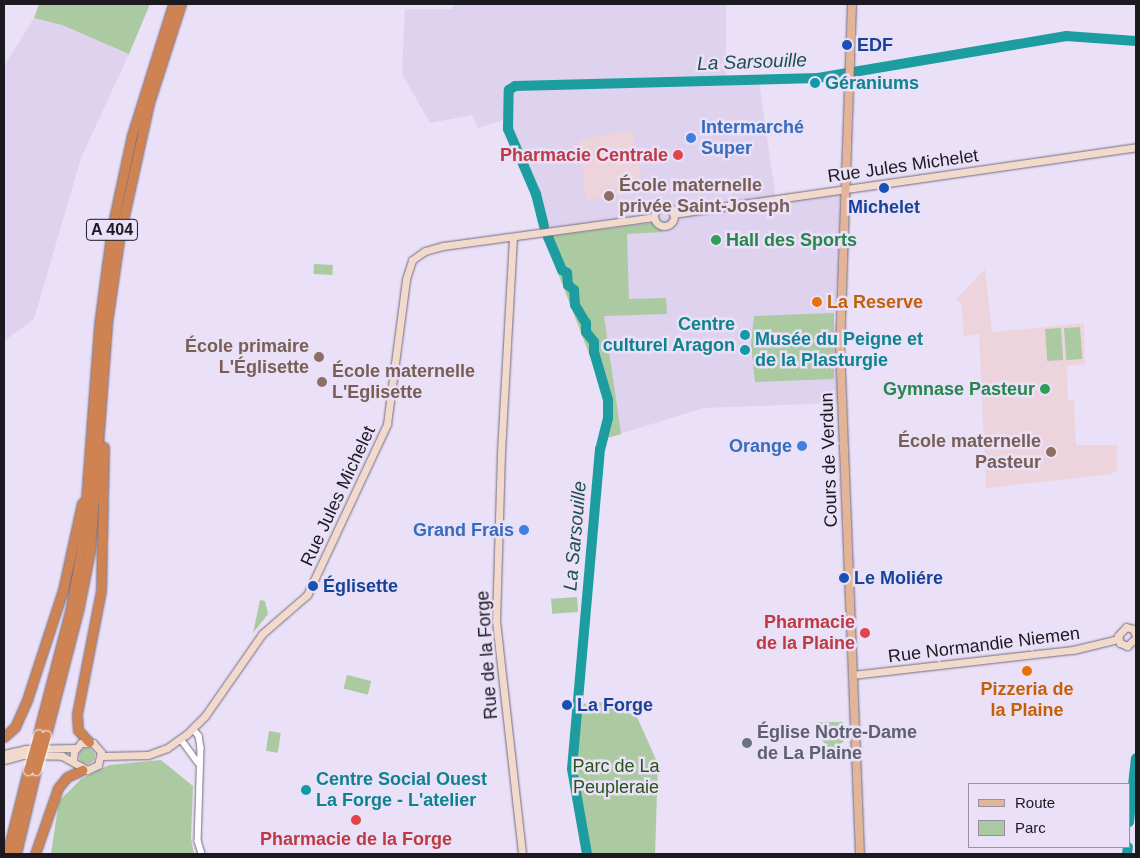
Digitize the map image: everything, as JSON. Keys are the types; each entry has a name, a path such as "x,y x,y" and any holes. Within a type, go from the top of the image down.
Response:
{"highway":[{"name":"A 404","path":"42,734 79,570 99,325 112,228 132,135 173,4"},
{"name":"A 404","path":"7,854 78,614 90,551 104,357 111,292 130,179 156,78 181,4"},
{"path":"89,742 78,730 76,720 101,590 104,357"},
{"path":"4,737 15,727 23,710 63,590 89,464"},
{"name":"A 404","path":"16,854 32,770"},
{"path":"35,854 58,788 67,778 82,770"}],"main road":[{"name":"Cours de Verdun","path":"852,4 840,355 860,854"},
{"name":"Rue Jules Michelet","path":"674,214 1136,147"},
{"path":"662,206 668,207 674,214 672,222 664,225 657,222 654,217 662,206"},
{"name":"Rue Jules Michelet","path":"101,756 148,755 181,739 193,729 253,645 303,600 316,580 386,424 406,278 412,260 432,248 654,217"},
{"name":"Rue de la Forge","path":"513,237 501,452 496,622 522,854"},
{"path":"1124,628 1131,628 1136,635 1127,646 1118,639 1119,631 1124,628"},
{"name":"Rue Normandie Niemen","path":"852,675 1073,650 1118,639"},
{"path":"4,754 25,749 75,748 89,742 99,749 101,756 95,768 82,770 73,761 62,756 23,755 4,760"},
{"path":"73,761 75,748"}],"street":[{"path":"193,729 200,739 198,841 202,854"},
{"path":"181,739 196,755 200,766"}],"shaded area":[{"path":"455,4 726,4 726,83 759,82 776,199 846,189 834,322 840,403 703,408 604,439 608,418 604,392 544,237 538,199 514,149 506,119 478,128 472,115 430,123 402,74 405,9 451,9"},
{"path":"34,18 62,25 129,54 81,158 34,319 4,341 4,66"},
{"path":"632,130 643,186 639,187 639,192 586,200 579,140"},
{"path":"985,269 992,332 1084,323 1085,364 1067,366 1068,400 1074,400 1076,445 1117,445 1117,470 1112,474 986,488 979,334 964,336 961,303 956,299"}],"green space":[{"path":"39,4 150,4 129,54 62,25 34,18"},
{"path":"652,223 663,232 627,234 629,299 666,298 667,314 604,316 621,434 604,439 608,418 604,392 544,237"},
{"path":"314,264 333,265 332,275 313,274"},
{"path":"834,313 834,379 755,382 751,344 754,316"},
{"path":"1080,327 1082,359 1066,360 1064,328"},
{"path":"1061,328 1063,360 1047,361 1045,329"},
{"path":"577,597 578,612 552,614 551,599"},
{"path":"260,600 265,601 268,614 253,633"},
{"path":"347,675 371,681 368,695 344,689"},
{"name":"Parc de La Peupleraie","path":"629,699 658,764 655,854 587,854 572,769 583,704"},
{"path":"818,722 843,722 844,741 834,750 830,749 819,737"},
{"path":"269,731 281,733 278,753 266,751"},
{"path":"87,748 93,750 95,756 93,762 87,764 81,762 79,756 81,750"},
{"path":"161,760 193,786 191,838 194,854 51,854 59,801 81,779 109,765"}],"waterway":[{"name":"La Sarsouille","path":"544,226 536,194 508,129 509,90 515,86 818,78 1066,36 1136,41"},
{"name":"La Sarsouille","path":"548,237 562,270 567,273 568,285 574,290 575,305 586,323 586,332 594,342 594,352 608,400 608,418 600,449 572,769 587,854"},
{"path":"1130,813 1136,758"},
{"path":"1127,854 1128,848"}],"place":[{"name":"EDF","path":"847,45"},
{"name":"Géraniums","path":"815,83"},
{"name":"Intermarché Super","path":"691,138"},
{"name":"Pharmacie Centrale","path":"678,155"},
{"name":"Michelet","path":"884,188"},
{"name":"École maternelle privée Saint-Joseph","path":"609,196"},
{"name":"Hall des Sports","path":"716,240"},
{"name":"La Reserve","path":"817,302"},
{"name":"Centre culturel Aragon","path":"745,335"},
{"name":"Musée du Peigne et de la Plasturgie","path":"745,350"},
{"name":"École primaire L'Églisette","path":"319,357"},
{"name":"École maternelle L'Eglisette","path":"322,382"},
{"name":"Gymnase Pasteur","path":"1045,389"},
{"name":"Orange","path":"802,446"},
{"name":"École maternelle Pasteur","path":"1051,452"},
{"name":"Grand Frais","path":"524,530"},
{"name":"Le Moliére","path":"844,578"},
{"name":"Églisette","path":"313,586"},
{"name":"Pharmacie de la Plaine","path":"865,633"},
{"name":"Pizzeria de la Plaine","path":"1027,671"},
{"name":"La Forge","path":"567,705"},
{"name":"Église Notre-Dame de La Plaine","path":"747,743"},
{"name":"Centre Social Ouest La Forge - L'atelier","path":"306,790"},
{"name":"Pharmacie de la Forge","path":"356,820"}]}
